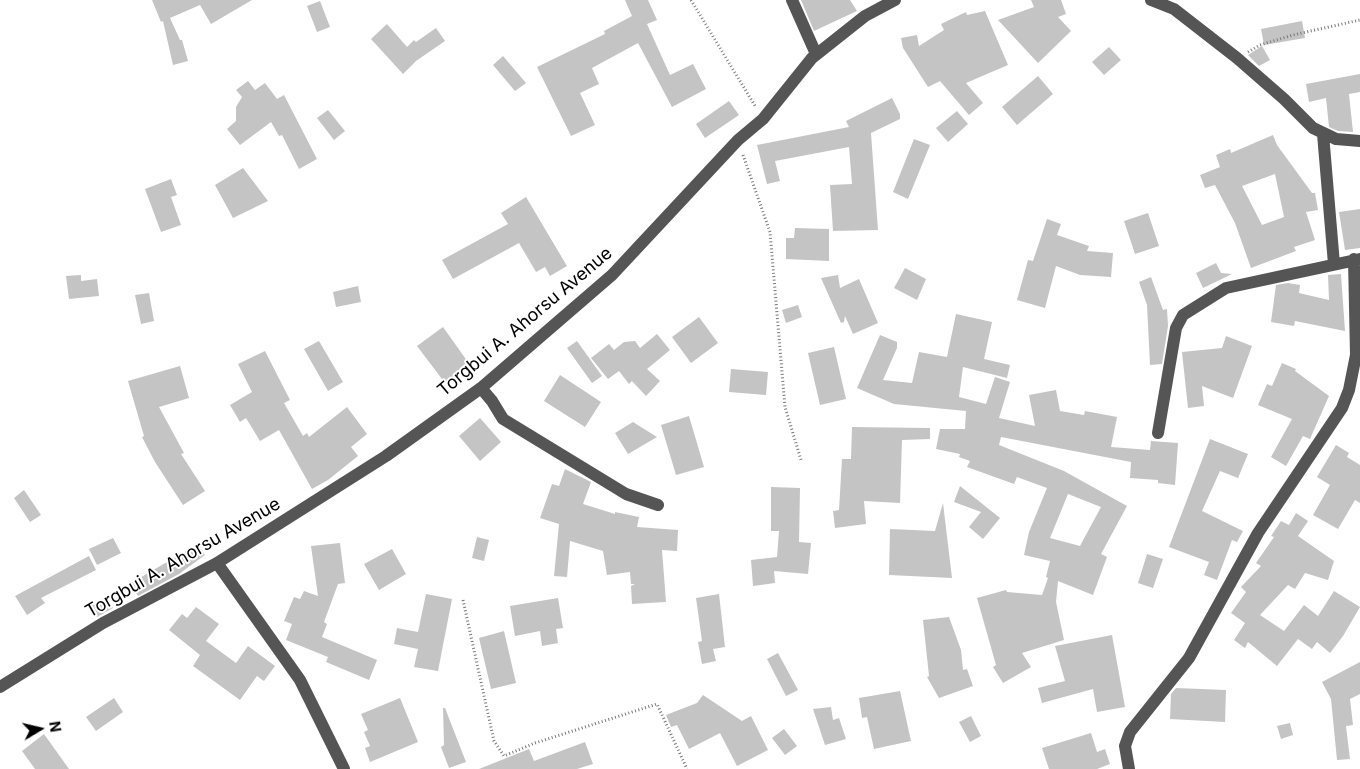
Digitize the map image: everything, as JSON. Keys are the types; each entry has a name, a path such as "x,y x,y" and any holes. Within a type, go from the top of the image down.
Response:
{"street":[{"path":"792,0 816,54"},
{"name":"Torgbui A. Ahorsu Avenue","path":"0,687 103,623 217,563 386,456 481,388 612,275 738,140 763,119 816,54 865,16 895,0"},
{"path":"1151,0 1174,9 1237,58 1284,99 1304,121 1323,134 1336,139 1360,141"},
{"path":"1323,134 1334,264"},
{"path":"1130,769 1125,746 1130,732 1188,658 1258,533 1342,408 1356,355 1357,259 1226,288 1183,315 1176,328 1158,433"},
{"path":"481,388 503,419 626,494 658,505"},
{"path":"217,563 300,680 344,769"}],"path":[{"path":"691,0 763,119"},
{"path":"1237,58 1260,45 1360,20"},
{"path":"738,140 770,232 785,407 801,460"},
{"path":"463,600 494,741 504,756 535,743 658,704 687,769"}],"building":[{"path":"152,0 252,0 211,24 200,5 170,18 180,40 182,40 188,61 173,65 163,21 161,22"},
{"path":"625,0 648,0 657,20 647,24 670,75 693,64 706,89 672,107 638,43 592,68 599,84 580,93 595,125 571,136 537,67 605,34 604,31 632,16"},
{"path":"801,0 850,0 857,11 814,31"},
{"path":"1031,0 1061,0 1066,14 1058,17 1071,31 1038,63 998,20 1034,7"},
{"path":"320,1 330,27 317,32 307,6"},
{"path":"985,11 1008,65 966,83 983,103 969,115 940,81 928,87 903,48 901,38 917,35 919,46 944,30 941,24 966,12 967,15"},
{"path":"1302,21 1305,38 1264,45 1261,29"},
{"path":"387,24 407,47 414,40 416,42 436,28 445,41 416,61 403,74 371,39"},
{"path":"1262,46 1270,60 1259,66 1248,55"},
{"path":"1109,47 1121,60 1104,75 1092,62"},
{"path":"503,56 526,83 515,91 493,65"},
{"path":"1360,74 1360,92 1349,94 1353,132 1338,131 1329,127 1326,98 1309,102 1306,84"},
{"path":"1038,76 1053,94 1017,125 1002,107"},
{"path":"248,81 255,90 265,83 277,99 284,95 317,159 299,169 282,135 279,136 271,122 240,145 227,129 236,121 236,107 242,97 236,90"},
{"path":"892,98 900,114 900,119 871,133 878,230 833,231 830,185 852,184 849,147 775,161 780,181 767,184 757,145 849,127 846,121"},
{"path":"729,101 739,115 705,138 696,124"},
{"path":"328,110 345,131 334,140 317,118"},
{"path":"957,111 968,124 948,142 936,128"},
{"path":"1273,135 1277,145 1312,193 1315,193 1318,210 1306,212 1315,240 1294,247 1296,251 1251,268 1235,223 1215,185 1205,188 1200,175 1220,167 1216,155 1230,149 1231,153","holes":["1275,174 1284,217 1262,225 1242,186"]},
{"path":"914,139 930,145 908,199 893,192"},
{"path":"243,168 268,201 233,218 215,185"},
{"path":"171,179 177,195 171,197 181,225 161,232 145,189"},
{"path":"526,197 567,266 550,276 545,267 536,272 519,243 453,279 442,260 508,224 501,213"},
{"path":"1360,209 1360,248 1345,250 1339,212"},
{"path":"1148,213 1159,246 1135,254 1124,221"},
{"path":"1047,219 1061,224 1057,235 1089,246 1087,251 1113,253 1111,277 1080,275 1056,266 1045,308 1017,300 1028,260 1033,261"},
{"path":"795,228 829,229 829,261 786,259 786,238 794,238"},
{"path":"1216,263 1221,273 1232,274 1203,288 1196,273"},
{"path":"905,268 926,279 917,300 894,288"},
{"path":"1341,274 1345,331 1295,321 1294,326 1271,322 1276,285 1288,283 1300,285 1299,293 1329,300 1328,275"},
{"path":"81,275 81,281 97,279 99,296 69,299 66,276"},
{"path":"838,275 840,288 859,279 878,323 853,334 845,316 844,322 841,323 821,278"},
{"path":"1151,277 1163,310 1167,309 1168,326 1162,364 1150,365 1147,305 1139,282"},
{"path":"358,286 361,302 336,307 333,292"},
{"path":"149,293 154,321 141,324 135,295"},
{"path":"798,305 802,317 786,323 782,310"},
{"path":"956,314 992,322 984,359 1010,365 1007,378 963,367 959,397 986,404 995,377 1010,382 999,418 1035,426 1029,395 1056,390 1060,411 1084,415 1085,411 1117,417 1111,447 1150,450 1151,441 1178,443 1175,485 1158,483 1158,480 1130,478 1131,462 1001,437 999,445 1064,471 1127,506 1101,554 1107,557 1093,595 1058,581 1056,602 1064,640 1022,653 1031,667 1003,683 993,667 996,665 977,598 1006,590 1007,592 1042,595 1048,578 1046,577 1050,561 1024,555 1029,532 1047,488 1017,477 1014,484 967,467 970,461 959,457 960,454 936,449 940,429 965,429 966,411 894,404 857,388 880,335 897,342 897,348 883,380 912,383 919,352 947,357","holes":["1068,494 1101,507 1080,546 1050,538"]},
{"path":"699,317 718,343 691,363 672,337"},
{"path":"443,327 470,365 445,383 417,346"},
{"path":"657,334 670,350 647,369 660,381 646,396 632,381 629,384 619,371 608,379 591,358 609,344 614,350 624,342 635,341 640,348"},
{"path":"1226,336 1252,346 1233,398 1202,386 1204,406 1188,408 1182,352 1222,348"},
{"path":"319,341 343,382 328,391 304,349"},
{"path":"577,341 602,376 592,383 567,348"},
{"path":"834,347 846,399 820,405 808,353"},
{"path":"265,351 290,400 284,403 303,436 307,433 309,437 347,407 367,434 351,447 358,456 328,480 312,489 279,430 260,441 246,418 240,422 230,405 252,392 238,364"},
{"path":"1282,363 1296,369 1295,371 1329,396 1310,439 1303,436 1286,466 1271,457 1292,419 1258,405 1267,384 1272,386"},
{"path":"180,366 189,398 159,407 184,453 181,454 205,491 183,505 155,462 142,437 144,436 128,381"},
{"path":"731,369 768,372 766,395 729,392"},
{"path":"560,375 601,402 585,427 544,401"},
{"path":"689,416 704,467 676,475 661,425"},
{"path":"480,418 501,442 480,461 459,436"},
{"path":"633,422 657,437 628,454 615,433"},
{"path":"852,427 930,428 930,439 902,440 900,503 864,501 866,524 835,528 833,511 839,510 842,459 851,459"},
{"path":"1210,439 1248,454 1238,478 1220,471 1202,511 1243,531 1237,542 1232,540 1217,580 1204,575 1209,562 1169,547"},
{"path":"1336,445 1349,453 1347,457 1360,465 1360,503 1355,500 1338,529 1313,515 1330,485 1317,477"},
{"path":"565,469 591,482 583,504 615,514 615,512 639,517 637,527 678,530 677,551 662,550 666,602 632,604 631,586 635,584 631,584 630,572 607,575 603,551 570,541 567,577 554,576 559,524 540,518 552,484 559,486"},
{"path":"960,486 1000,518 983,539 969,527 981,512 954,502"},
{"path":"771,487 800,488 799,542 811,543 808,574 774,571 775,583 753,586 751,560 777,557 779,531 771,531"},
{"path":"24,490 41,515 30,522 14,498"},
{"path":"943,503 952,578 889,575 890,529 935,531"},
{"path":"1296,513 1308,521 1298,536 1334,561 1328,580 1305,573 1295,589 1288,585 1260,615 1284,631 1304,605 1318,616 1334,591 1360,607 1343,636 1330,653 1317,642 1312,649 1298,639 1277,666 1248,642 1245,648 1234,640 1245,623 1231,613 1246,592 1241,587 1261,566 1256,563 1274,537 1271,536 1281,521 1289,525"},
{"path":"477,537 489,540 484,561 472,558"},
{"path":"113,538 121,553 97,565 89,549"},
{"path":"340,543 345,583 338,584 324,622 327,624 322,637 377,660 369,680 326,662 328,657 286,640 292,624 284,621 294,597 300,599 304,591 318,596 311,546"},
{"path":"198,544 205,555 179,574 138,596 131,583"},
{"path":"392,549 406,574 379,590 364,564"},
{"path":"1147,554 1163,559 1153,588 1138,583"},
{"path":"89,556 96,570 41,598 45,603 27,615 15,596"},
{"path":"426,594 452,599 438,671 414,667 418,649 394,644 397,628 418,632"},
{"path":"719,594 725,647 713,649 716,661 702,664 698,642 702,641 696,598"},
{"path":"107,597 113,608 97,617 90,606"},
{"path":"558,598 563,628 556,629 558,643 542,646 540,631 515,636 510,606"},
{"path":"196,607 219,624 206,641 236,663 248,646 275,666 264,681 257,676 240,700 193,666 200,655 169,630 182,614 187,618"},
{"path":"949,617 961,650 963,670 967,669 973,686 939,698 927,677 929,676 923,620"},
{"path":"504,631 516,683 491,689 479,638"},
{"path":"1112,635 1125,707 1097,712 1093,689 1042,703 1038,688 1065,681 1055,646"},
{"path":"778,653 798,690 786,696 767,659"},
{"path":"1360,662 1360,694 1350,699 1353,725 1346,726 1350,759 1337,760 1331,699 1322,682"},
{"path":"1176,688 1226,690 1225,722 1170,719 1171,694"},
{"path":"900,691 911,741 874,749 867,717 862,718 859,698"},
{"path":"703,695 742,721 751,716 768,750 737,766 720,733 689,749 677,725 671,727 666,715 697,703"},
{"path":"114,698 123,712 96,731 86,717"},
{"path":"400,698 418,742 370,762 365,748 370,746 364,732 368,730 361,714"},
{"path":"831,707 833,720 839,718 846,739 825,745 813,709"},
{"path":"443,708 445,708 466,762 449,768 441,747 444,745"},
{"path":"971,716 981,736 970,742 959,722"},
{"path":"1290,723 1293,735 1281,739 1277,726"},
{"path":"784,729 797,746 785,755 772,738"},
{"path":"1091,733 1097,752 1105,749 1110,764 1097,769 1049,769 1042,748"},
{"path":"44,734 69,769 35,769 22,751"},
{"path":"585,742 593,764 577,769 479,769 529,749 534,761"}]}
